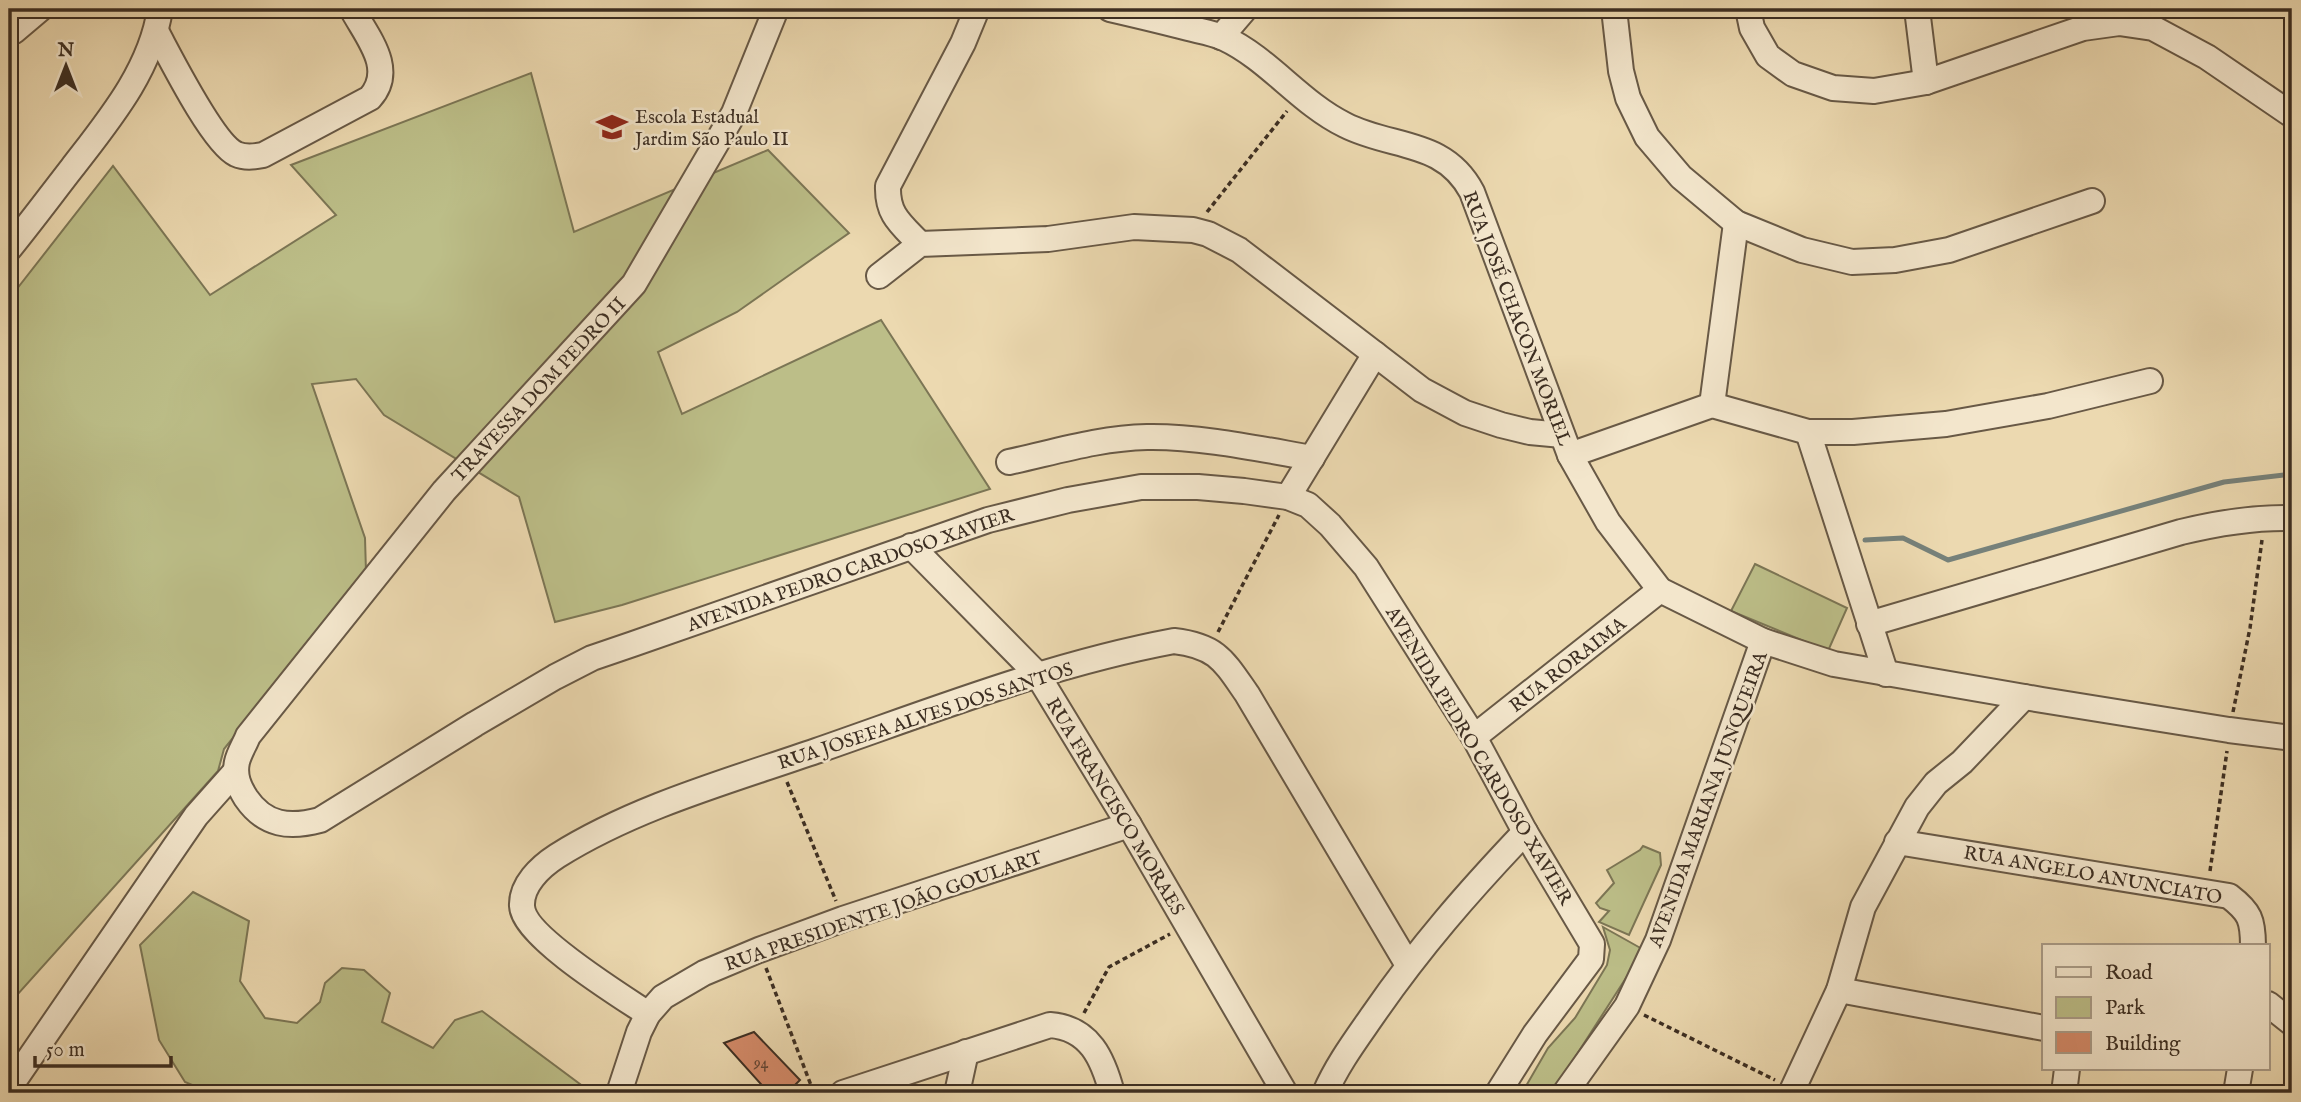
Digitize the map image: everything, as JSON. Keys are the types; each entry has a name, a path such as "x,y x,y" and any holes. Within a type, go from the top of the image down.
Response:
{"street":[{"path":"9,32 14,31 40,9"},
{"path":"158,21 216,136 236,155 248,158 263,155 370,97 379,88 381,63 352,9"},
{"name":"TRAVESSA DOM PEDRO II","path":"236,771 237,759 248,736 443,491 634,284 734,113 776,9"},
{"path":"919,243 893,216 887,199 888,186 963,43 977,9"},
{"name":"RUA JOSÉ CHACON MORIEL","path":"1110,9 1221,37 1239,46 1300,95 1344,125 1372,137 1421,149 1452,165 1463,176 1477,205 1566,445 1608,522 1660,590 1763,640"},
{"path":"1221,37 1245,9"},
{"path":"1614,9 1621,71 1647,137 1681,177 1736,223 1802,250 1852,262 1895,260 1949,250 2092,201"},
{"path":"1748,9 1752,29 1768,56 1793,74 1833,88 1874,91 1926,82 2083,29 2119,23 2153,28 2164,33 2207,57 2292,116"},
{"path":"1917,9 1926,82"},
{"path":"11,243 117,109 137,75 158,21"},
{"path":"1712,405 1736,223"},
{"path":"879,276 919,243 1048,239 1135,228 1193,230 1208,234 1239,250 1422,390 1465,413 1566,445 1712,405 1808,432 1853,432 1946,424 2048,406 2150,381"},
{"path":"1288,497 1375,354"},
{"path":"1808,432 1886,674"},
{"path":"1009,461 1107,440 1148,437 1188,439 1312,458"},
{"name":"AVENIDA PEDRO CARDOSO XAVIER","path":"236,771 239,787 262,817 301,825 320,820 475,723 592,658 988,520 1068,500 1142,487 1198,487 1288,497 1308,505 1330,524 1366,567 1474,737 1525,832 1591,940 1591,959 1535,1034 1498,1093"},
{"path":"1869,624 2180,532 2218,523 2264,517 2292,518"},
{"name":"RUA FRANCISCO MORAES","path":"911,546 1037,674 1129,825 1285,1093"},
{"name":"RUA RORAIMA","path":"1474,737 1660,590"},
{"name":"AVENIDA MARIANA JUNQUEIRA","path":"1565,1093 1627,1006 1666,919 1763,640 1834,664 1886,674 2292,738"},
{"name":"RUA JOSEFA ALVES DOS SANTOS","path":"648,1014 572,963 528,925 522,908 523,893 536,873 555,858 610,826 1037,674 1174,641 1195,643 1209,650"},
{"path":"1209,650 1222,659 1247,694 1408,965"},
{"path":"1792,1091 1839,990 1863,907 1917,807 1936,783 1962,762 2024,697"},
{"path":"9,1088 196,816 236,771"},
{"name":"RUA PRESIDENTE JOÃO GOULART","path":"619,1093 639,1032 648,1014 663,997 704,973 843,919 1129,825"},
{"path":"1325,1093 1335,1070 1408,965 1473,886 1525,832"},
{"name":"RUA ANGELO ANUNCIATO","path":"1898,842 2229,895 2251,918 2253,944"},
{"path":"1839,990 2042,1028"},
{"path":"2270,1006 2292,1023"},
{"path":"843,1093 1050,1026 1073,1030 1088,1041 1097,1052 1107,1073 1112,1093"},
{"path":"957,1093 966,1052"},
{"path":"2064,1093 2067,1070"},
{"path":"2236,1093 2240,1070"}],"path":[{"path":"1193,230 1300,95"},
{"path":"1209,650 1288,497"},
{"path":"2207,890 2229,730 2250,628 2264,517"},
{"path":"780,764 843,919"},
{"path":"1073,1030 1109,967 1187,925"},
{"path":"759,950 814,1093"},
{"path":"1627,1006 1792,1091"}],"green space":[{"path":"531,73 574,232 768,150 849,233 737,312 658,352 682,414 881,320 990,489 622,605 555,622 519,497 384,415 356,379 312,384 365,538 366,572 224,749 218,771 9,1004 9,299 113,166 210,295 336,215 291,165"},
{"path":"1755,564 1847,608 1828,651 1731,611"},
{"path":"1643,846 1660,853 1661,865 1629,935 1599,922 1609,911 1600,908 1596,903 1614,883 1607,870"},
{"path":"193,892 249,921 240,981 265,1018 297,1023 320,1002 325,983 342,968 364,970 390,993 382,1022 433,1048 455,1020 482,1011 592,1093 211,1093 185,1082 159,1040 140,945"},
{"path":"1603,927 1644,950 1552,1093 1522,1093 1548,1048 1575,1018 1607,965 1610,950"}],"building":[{"path":"754,1032 800,1080 787,1093 769,1093 724,1043"}],"waterway":[{"path":"1865,540 1903,538 1948,560 2224,482 2292,474"}],"place":[{"name":"Escola Estadual Jardim São Paulo II","path":"612,127"}]}
